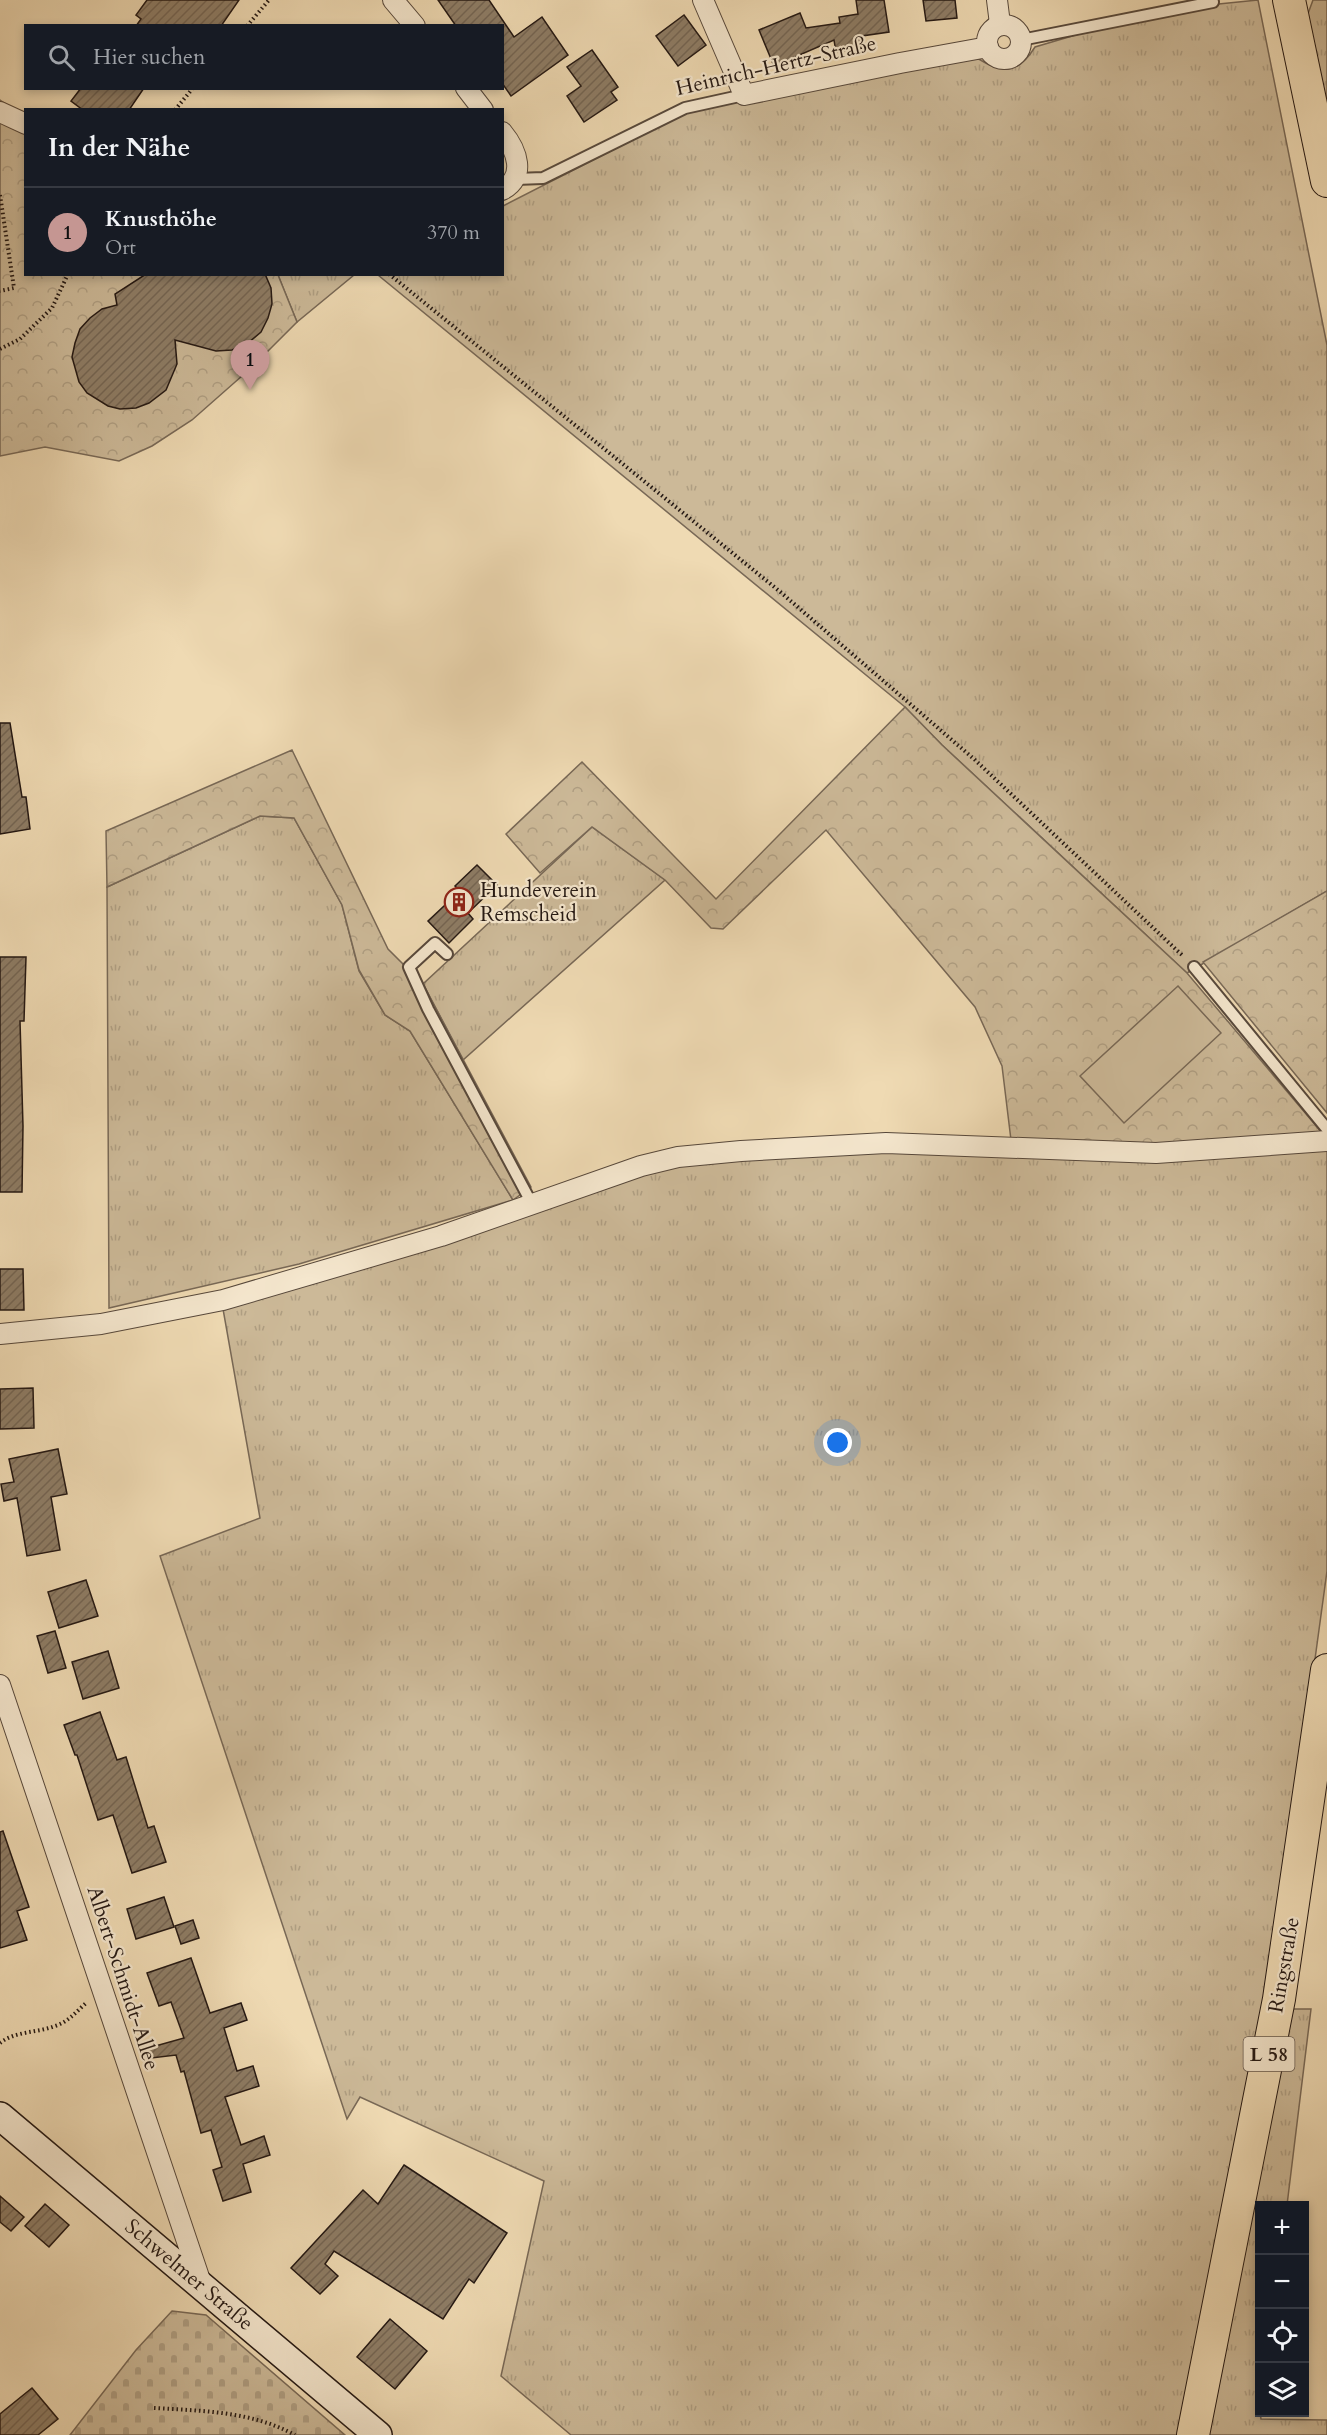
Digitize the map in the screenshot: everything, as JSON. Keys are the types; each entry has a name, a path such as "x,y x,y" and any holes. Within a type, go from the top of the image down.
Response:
{"main road":[{"path":"1289,0 1327,181"},
{"name":"Ringstraße","path":"1193,2435 1279,1999 1327,1670"}],"street":[{"path":"393,0 413,24"},
{"path":"703,0 744,95"},
{"path":"997,0 1000,24"},
{"path":"1000,24 1012,26 1021,40 1019,49 1006,59 995,57 988,47 989,33 1000,24"},
{"name":"Heinrich-Hertz-Straße","path":"744,95 988,47"},
{"path":"468,90 481,108"},
{"path":"0,112 24,123"},
{"name":"Heinrich-Hertz-Straße","path":"504,134 514,147 516,156 509,184"},
{"path":"0,1334 101,1324 223,1300 441,1236 640,1166 678,1157 886,1143 1156,1153 1327,1141"},
{"name":"Albert-Schmidt-Allee","path":"0,1685 191,2259 202,2286"},
{"name":"Schwelmer Straße","path":"0,2116 378,2435"}],"lane":[{"path":"1021,40 1213,2"},
{"name":"Heinrich-Hertz-Straße","path":"509,184 543,178 685,108 744,95"},
{"path":"447,954 435,943 409,967 428,1009 532,1204"},
{"path":"1194,967 1327,1129"}],"path":[{"path":"249,24 269,0"},
{"path":"177,108 190,90"},
{"path":"0,195 14,288 0,291"},
{"path":"0,349 20,339 52,308 67,276"},
{"path":"391,276 778,590 974,759 1194,967"},
{"path":"0,2043 6,2039 54,2027 64,2022 102,1988"},
{"path":"154,2408 235,2413 268,2423 295,2435"}],"green space":[{"path":"1258,0 1327,345 1327,891 1187,973 942,745 905,707 379,276 504,276 504,205 689,111 977,58 995,67 1010,69 1023,63 1035,47 1089,31 1189,7"},
{"path":"1313,0 1327,0 1327,121 1306,19"},
{"path":"0,100 24,116 24,276 278,276 297,322 251,368 192,420 152,446 119,461 45,447 0,456"},
{"path":"278,276 353,276 297,322"},
{"path":"905,707 942,745 1187,973 1323,1134 1194,1144 1011,1140 1002,1066 975,1007 826,830 723,929 711,928 665,880 592,827 540,873 506,834 582,762 716,899"},
{"path":"292,750 388,949 423,984 531,1187 513,1200 410,1031 385,1015 359,970 342,905 294,818 260,816 107,887 106,831"},
{"path":"260,816 294,818 342,905 359,971 385,1015 410,1031 513,1200 299,1264 109,1308 107,887"},
{"path":"592,827 665,880 463,1060 423,984"},
{"path":"1327,891 1327,1113 1203,962"},
{"path":"1178,986 1221,1033 1124,1123 1080,1076"},
{"path":"1327,1148 1327,1571 1271,1982 1180,2435 571,2435 501,2376 544,2181 360,2097 347,2119 160,1556 260,1518 223,1309 667,1167 746,1157 852,1152"},
{"path":"1293,2009 1311,2009 1287,2201 1255,2201 1255,2417 1327,2420 1327,2435 1206,2435"},
{"path":"172,2311 206,2315 345,2435 70,2435 136,2350"}],"building":[{"path":"147,0 239,0 222,24 137,24 141,19 136,15"},
{"path":"438,0 489,0 514,37 542,17 568,55 511,96 504,86 504,24 455,24"},
{"path":"856,0 884,0 889,32 862,36 863,48 836,52 834,40 774,66 759,30 800,13 806,28 840,23 839,17 858,14"},
{"path":"923,0 955,0 957,18 926,21"},
{"path":"684,15 706,45 678,66 656,36"},
{"path":"592,50 618,87 611,92 617,100 584,122 567,96 581,86 567,67"},
{"path":"79,90 143,90 130,108 80,108 71,101"},
{"path":"143,276 266,276 271,288 272,304 261,332 248,343 232,350 216,351 175,340 177,364 166,390 149,403 136,408 120,409 108,406 87,393 79,382 72,357 80,329 102,309 117,305 115,294"},
{"path":"0,723 10,723 22,797 26,797 30,829 0,834"},
{"name":"Hundeverein Remscheid","path":"477,865 497,885 468,913 473,919 449,943 428,921 460,891 455,886"},
{"path":"0,957 26,957 24,1021 20,1021 22,1192 0,1192"},
{"path":"0,1269 23,1269 24,1310 0,1310"},
{"path":"33,1388 34,1428 0,1429 0,1389"},
{"path":"58,1449 67,1494 51,1497 60,1550 27,1556 17,1498 4,1501 1,1484 14,1482 9,1459"},
{"path":"86,1580 98,1616 59,1628 48,1592"},
{"path":"55,1631 66,1668 48,1673 37,1636"},
{"path":"108,1651 119,1688 83,1699 72,1662"},
{"path":"100,1712 117,1760 126,1757 148,1828 154,1826 166,1862 132,1873 113,1815 98,1820 77,1755 75,1755 64,1725"},
{"path":"3,1831 29,1907 17,1911 27,1940 0,1948 0,1832"},
{"path":"164,1897 174,1927 136,1939 127,1909"},
{"path":"193,1920 199,1938 181,1944 175,1926"},
{"path":"191,1958 210,2013 241,2003 247,2020 224,2028 237,2071 253,2066 259,2086 225,2097 241,2145 264,2136 270,2155 243,2164 251,2192 223,2201 213,2170 222,2167 211,2130 201,2133 184,2071 181,2072 176,2055 143,2059 141,2050 184,2038 171,2002 159,2006 147,1973"},
{"path":"404,2165 507,2233 474,2283 469,2279 443,2319 334,2251 325,2264 338,2276 320,2294 291,2268 363,2190 378,2204"},
{"path":"0,2196 24,2217 11,2231 0,2222"},
{"path":"45,2204 69,2225 49,2247 25,2226"},
{"path":"390,2319 427,2351 395,2389 357,2357"},
{"path":"32,2388 58,2419 38,2435 0,2435 0,2414"}],"place":[{"name":"Knusthöhe","path":"250,390"},
{"name":"Hundeverein Remscheid","path":"459,902"}]}
